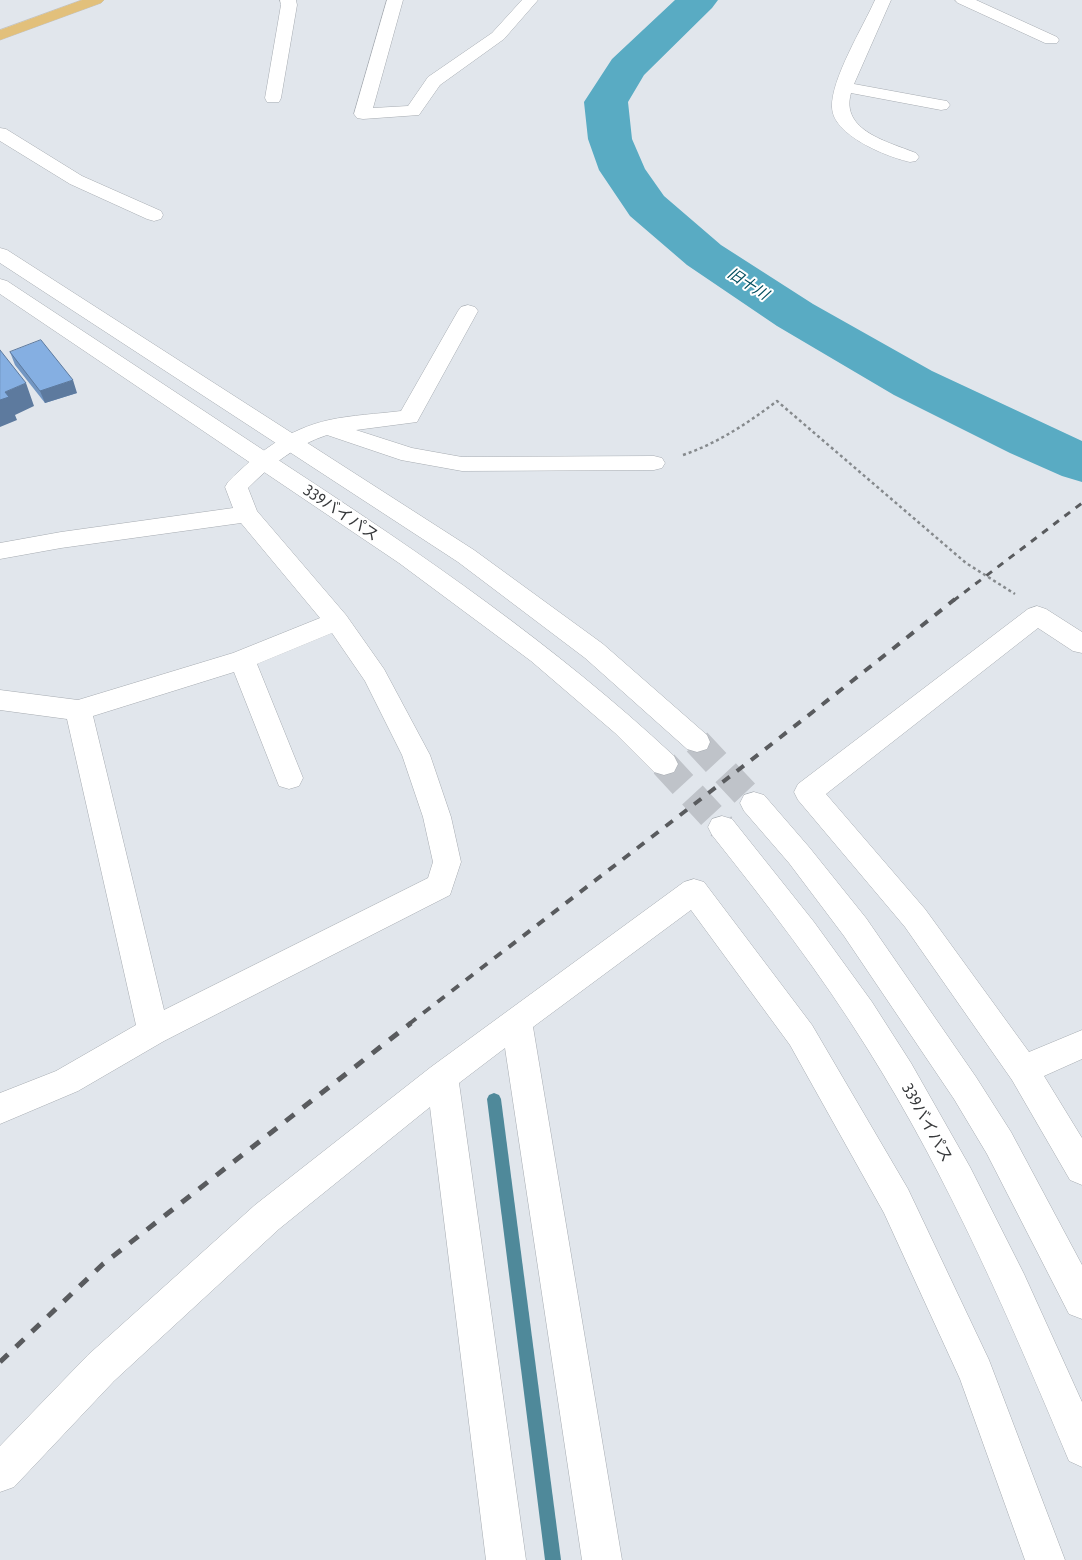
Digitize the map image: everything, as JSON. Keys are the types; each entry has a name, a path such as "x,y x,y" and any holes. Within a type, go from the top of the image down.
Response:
{"highway":[{"path":"0,35 96,0"}],"street":[{"path":"273,98 289,6 288,0"},
{"path":"395,0 364,114 413,111 434,81 498,36 530,0"},
{"path":"883,0 845,86 840,107 842,118 848,126 860,134 910,157"},
{"path":"963,0 1050,40"},
{"path":"845,86 941,105"},
{"path":"0,133 76,180 154,216"},
{"path":"0,254 466,556 523,596 594,651 697,742"},
{"name":"339バイパス","path":"0,285 442,580 515,634 625,725 664,764"},
{"path":"0,1109 67,1081 153,1031 440,886 447,862 437,817 416,754 375,676 337,621 247,514 236,487 264,460 290,443 328,428 409,417 468,311"},
{"path":"328,428 409,455 462,464 654,463"},
{"path":"0,551 61,540 247,514"},
{"path":"1082,644 1037,615 808,792 914,918 1023,1070 1082,1169"},
{"path":"0,700 78,710 242,660 337,621"},
{"path":"242,660 289,778"},
{"path":"78,710 153,1031"},
{"path":"754,803 799,855 855,927 965,1088 999,1143 1082,1301"},
{"name":"339バイパス","path":"722,827 766,880 817,950 878,1038 934,1131 998,1258 1068,1412 1082,1448"},
{"path":"0,1473 101,1368 267,1217 442,1077 694,891 801,1035 896,1201 976,1373 1045,1560"},
{"path":"516,1021 602,1560"},
{"path":"1023,1070 1082,1044"},
{"path":"442,1077 506,1560"}],"path":[{"path":"654,463 692,452 717,440 760,414 777,401 966,563 1010,590 1037,615"}],"building":[{"path":"41,340 73,380 40,391 10,352"},
{"path":"0,350 26,383 5,392 9,397 0,400"}],"waterway":[{"name":"旧十川","path":"698,0 627,68 606,102 610,139 622,170 647,206 704,255 795,315 913,383 1082,463"},
{"path":"494,1099 553,1560"}],"tunnel":[{"path":"697,742 754,803"},
{"path":"664,764 722,827"}],"railway":[{"path":"953,601 1082,503"},
{"path":"409,1024 751,760 955,599"},
{"path":"0,1362 103,1264 411,1023"}]}
